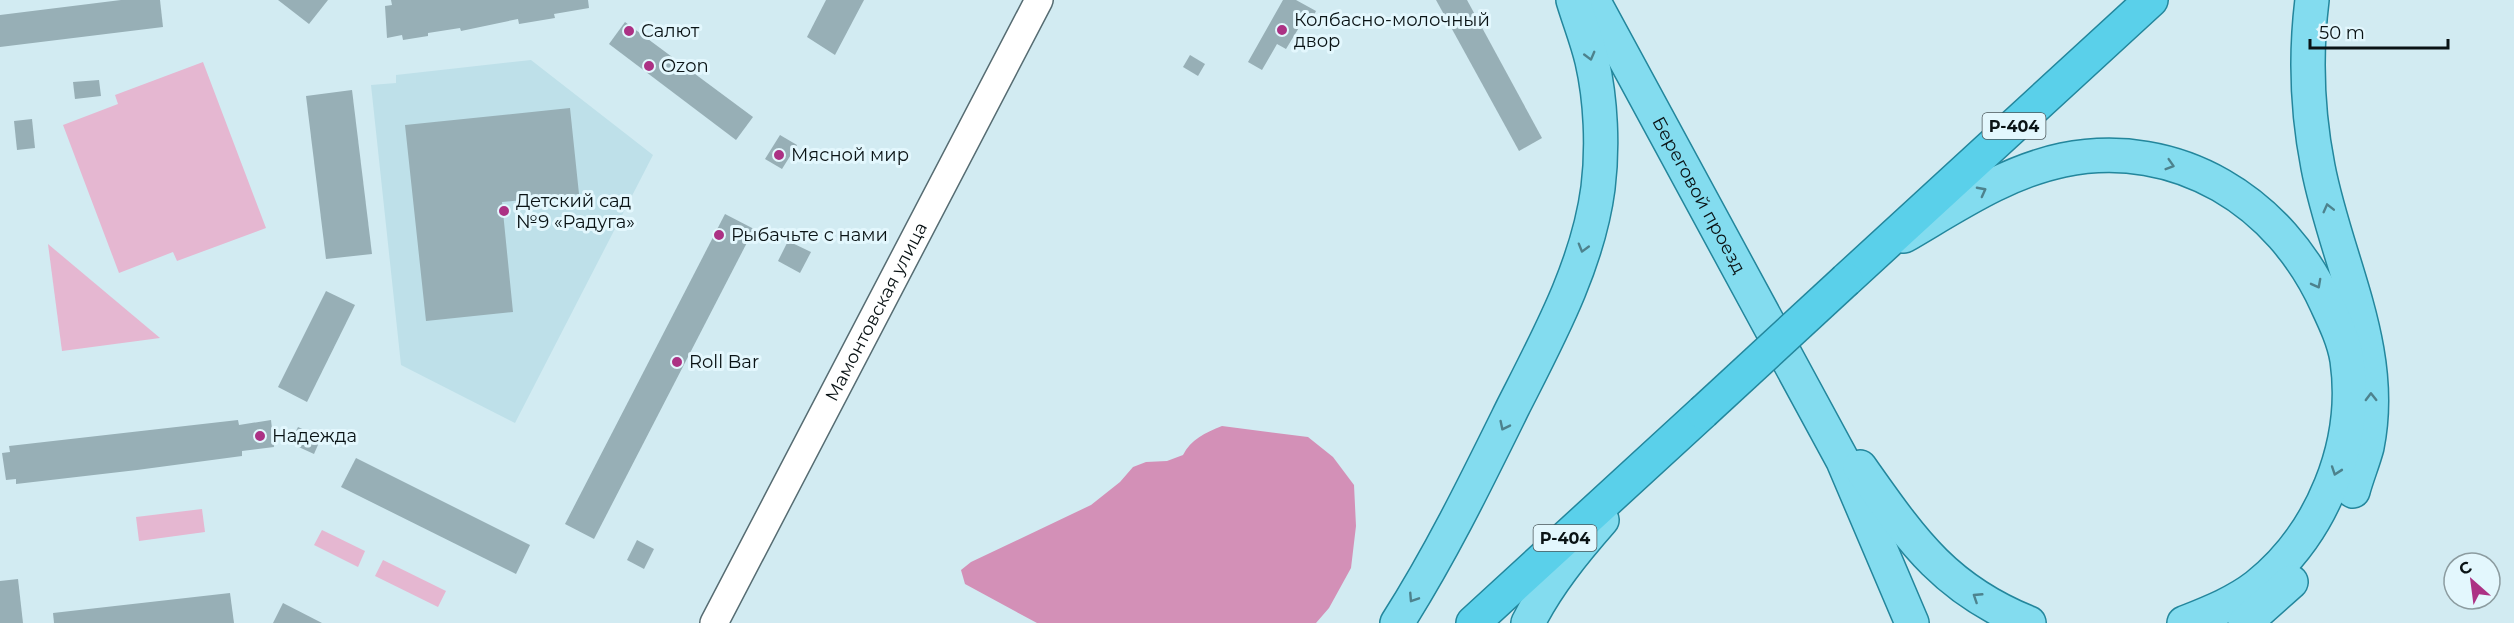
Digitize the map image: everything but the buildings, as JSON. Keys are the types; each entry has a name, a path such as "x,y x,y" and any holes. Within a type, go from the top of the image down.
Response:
{"highway":[{"name":"Р-404","path":"1473,623 2151,0"}],"main road":[{"path":"1397,623 1422,585 1482,471 1557,318 1583,252 1598,188 1600,129 1592,62 1573,0"},
{"name":"Береговой проезд","path":"1593,0 1804,390"},
{"path":"2245,623 2298,575 2320,550 2337,524 2352,493 2366,447 2371,409 2370,366 2365,333 2330,219 2318,168 2309,111 2306,66 2312,0"},
{"path":"1877,252 1984,190 2024,172 2063,160 2100,156 2130,156 2166,162 2206,177 2244,199 2275,225 2301,256 2336,324 2347,360 2349,402 2343,450 2328,495 2310,527 2293,549 2256,587 2212,623"},
{"path":"1804,390 1929,623"},
{"path":"1804,390 1905,529 1940,568 1996,609 2029,623"},
{"path":"1528,623 1538,602 1568,560 1658,454"},
{"path":"1843,461 1912,623"},
{"path":"2184,623 2223,607 2256,587"}],"street":[{"name":"Мамонтовская улица","path":"714,623 1039,0"}],"shaded area":[{"name":"Детский сад №9 «Радуга»","path":"531,60 653,155 515,423 401,365 371,85 396,83 396,75"},
{"path":"203,62 266,228 177,261 173,252 119,273 63,125 118,104 115,95"},
{"path":"48,244 160,338 62,351"},
{"path":"1222,426 1308,437 1333,457 1354,485 1356,526 1351,568 1329,608 1316,623 1037,623 965,584 961,570 971,562 1091,505 1120,482 1133,467 1146,462 1167,461 1183,455 1194,441"},
{"path":"202,509 205,532 139,541 136,517"},
{"path":"322,530 365,551 358,567 314,545"},
{"path":"383,560 446,591 438,607 375,576"}],"place":[{"name":"Колбасно-молочный двор","path":"1282,30"},
{"name":"Салют","path":"629,31"},
{"name":"Ozon","path":"649,66"},
{"name":"Мясной мир","path":"779,155"},
{"name":"Детский сад №9 «Радуга»","path":"504,211"},
{"name":"Рыбачьте с нами","path":"719,235"},
{"name":"Roll Bar","path":"677,362"},
{"name":"Надежда","path":"260,436"}]}
